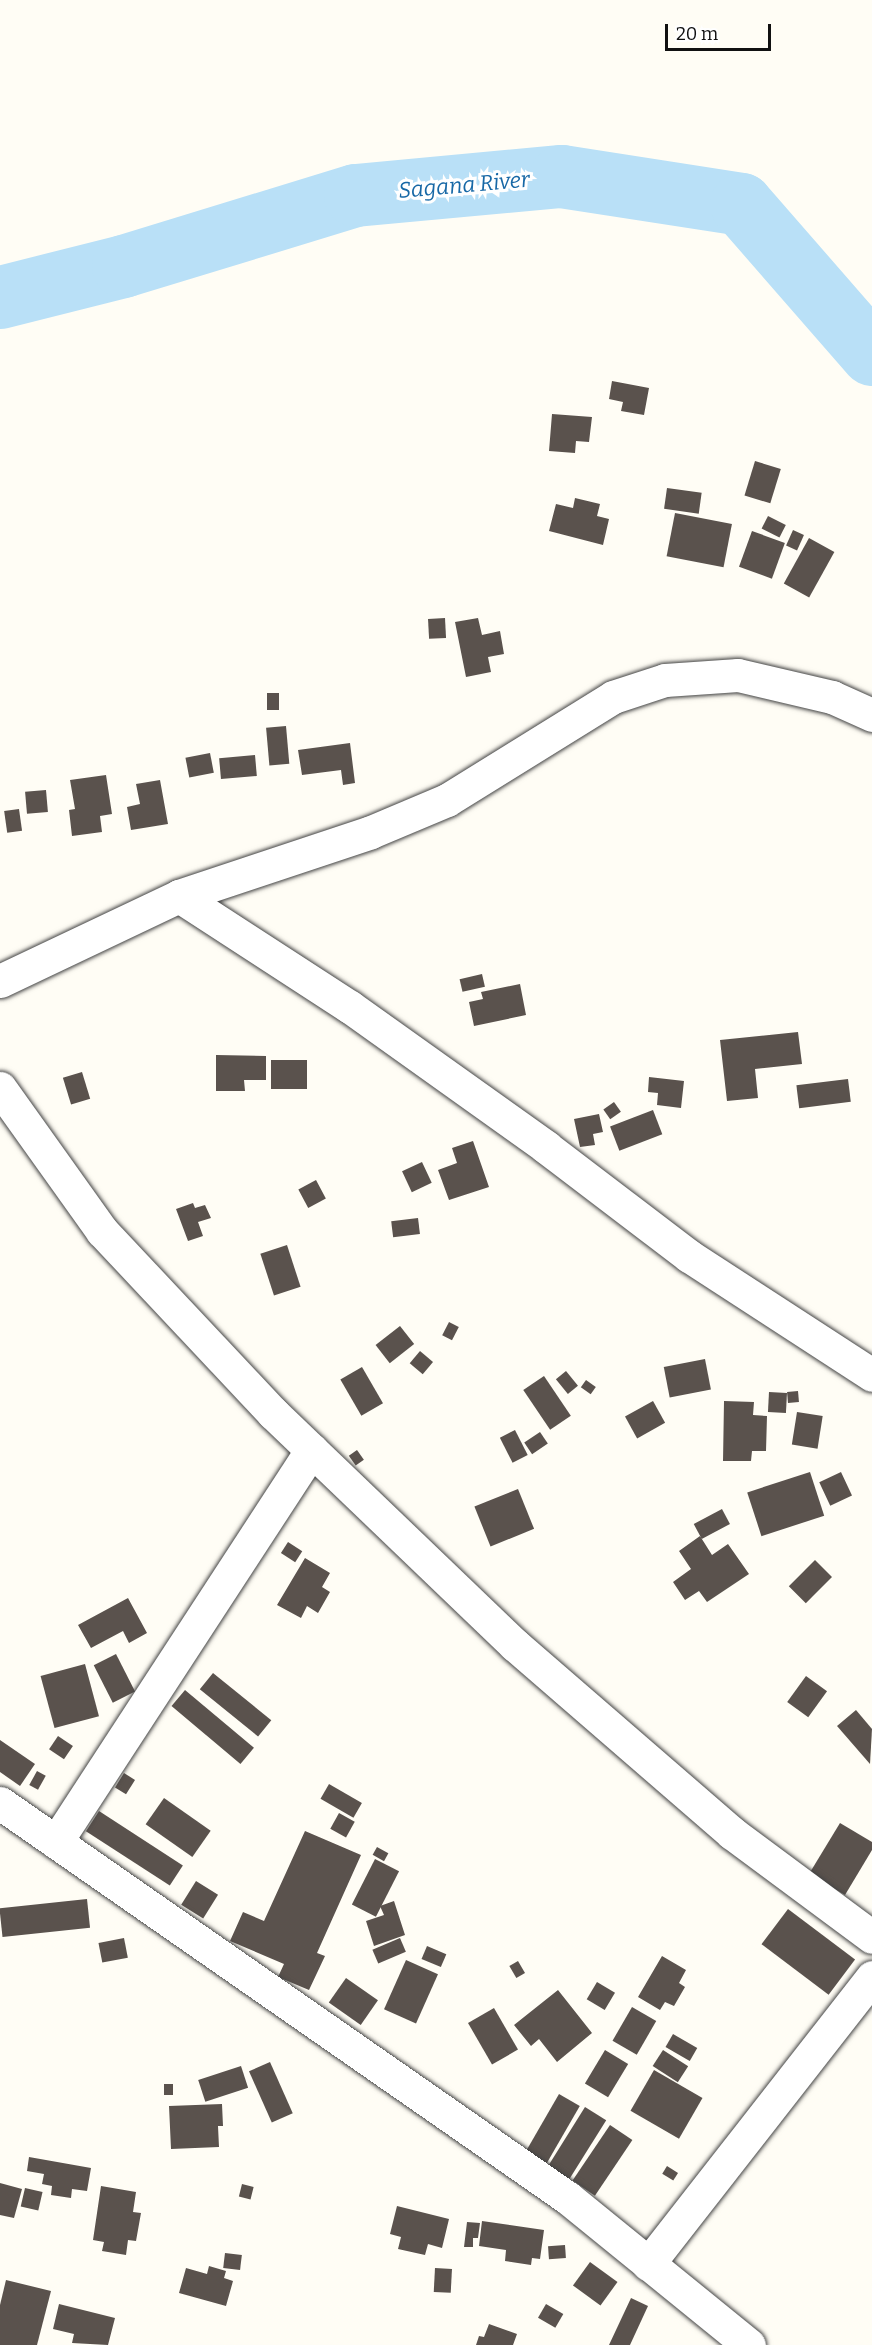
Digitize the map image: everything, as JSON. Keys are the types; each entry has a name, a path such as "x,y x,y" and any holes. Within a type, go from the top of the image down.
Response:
{"street":[{"path":"0,981 179,896 371,832 447,800 613,697 665,680 738,675 832,697 872,715"},
{"path":"179,896 359,1013 546,1147 689,1256 872,1375"},
{"path":"0,1088 102,1231 273,1413 515,1645 732,1833 872,1938"},
{"path":"56,1842 312,1450"},
{"path":"0,1803 567,2198 749,2345"},
{"path":"648,2264 872,1977"}],"building":[{"path":"612,381 649,388 644,415 621,411 623,402 609,399"},
{"path":"552,414 592,417 589,442 576,441 575,453 549,451"},
{"path":"755,461 781,469 770,503 744,495"},
{"path":"667,488 702,493 699,514 664,509"},
{"path":"575,498 600,504 597,516 609,519 603,545 549,531 556,504 573,508"},
{"path":"675,513 732,524 724,567 667,556"},
{"path":"768,516 786,525 779,538 762,528"},
{"path":"793,530 804,535 797,550 786,546"},
{"path":"752,531 785,543 772,579 739,567"},
{"path":"809,538 834,552 809,598 784,583"},
{"path":"445,618 446,638 429,639 428,619"},
{"path":"478,618 482,635 500,631 504,654 488,657 491,672 466,677 455,622"},
{"path":"267,693 279,693 279,710 267,710"},
{"path":"286,726 289,764 269,766 266,728"},
{"path":"350,743 355,783 343,785 341,770 302,775 298,750"},
{"path":"210,753 214,773 189,777 185,758"},
{"path":"255,755 257,776 221,779 219,758"},
{"path":"106,775 112,814 100,816 102,832 72,836 69,810 75,809 70,780"},
{"path":"160,780 168,824 131,830 127,807 140,804 136,784"},
{"path":"46,790 48,812 27,814 25,792"},
{"path":"19,809 22,831 7,833 4,811"},
{"path":"482,974 485,987 463,992 460,979"},
{"path":"520,984 526,1015 474,1026 469,1002 483,999 481,992"},
{"path":"798,1032 802,1064 755,1069 758,1098 727,1101 720,1040"},
{"path":"216,1055 266,1056 266,1080 244,1080 245,1091 216,1091"},
{"path":"271,1060 307,1060 307,1089 271,1089"},
{"path":"82,1072 90,1099 71,1105 63,1078"},
{"path":"649,1077 684,1081 681,1108 657,1105 658,1093 648,1092"},
{"path":"848,1079 851,1102 799,1108 796,1085"},
{"path":"614,1102 621,1112 610,1119 603,1109"},
{"path":"653,1110 662,1134 619,1151 610,1126"},
{"path":"599,1114 603,1132 593,1134 595,1145 580,1147 574,1119"},
{"path":"473,1141 489,1187 449,1200 438,1170 457,1163 452,1148"},
{"path":"422,1162 432,1183 412,1192 402,1171"},
{"path":"316,1180 326,1199 308,1208 298,1189"},
{"path":"193,1203 195,1208 205,1205 211,1218 198,1222 203,1236 188,1241 176,1209"},
{"path":"418,1218 420,1234 393,1237 391,1221"},
{"path":"287,1245 301,1287 274,1295 260,1254"},
{"path":"449,1322 459,1327 452,1340 442,1335"},
{"path":"400,1326 414,1344 390,1363 376,1345"},
{"path":"420,1351 433,1362 423,1374 410,1363"},
{"path":"705,1359 711,1389 670,1397 664,1367"},
{"path":"362,1367 383,1403 361,1416 340,1380"},
{"path":"566,1371 578,1386 568,1394 556,1379"},
{"path":"544,1376 571,1416 550,1430 523,1390"},
{"path":"586,1380 596,1387 591,1394 581,1387"},
{"path":"798,1391 799,1402 788,1403 787,1392"},
{"path":"769,1392 787,1393 786,1413 768,1412"},
{"path":"653,1401 665,1423 637,1438 625,1417"},
{"path":"724,1401 754,1402 753,1415 767,1416 766,1451 752,1451 751,1461 723,1461"},
{"path":"797,1412 823,1416 818,1449 792,1445"},
{"path":"515,1430 528,1455 513,1463 500,1438"},
{"path":"540,1432 548,1444 532,1454 524,1443"},
{"path":"357,1450 364,1460 356,1466 349,1456"},
{"path":"810,1472 824,1516 761,1536 747,1492"},
{"path":"841,1472 852,1496 830,1506 819,1482"},
{"path":"518,1489 534,1529 491,1546 474,1507"},
{"path":"722,1509 730,1524 702,1539 694,1524"},
{"path":"700,1536 712,1555 728,1544 749,1574 707,1602 699,1591 685,1600 673,1582 691,1569 679,1551"},
{"path":"288,1542 302,1551 295,1562 281,1553"},
{"path":"305,1558 330,1573 322,1587 330,1592 318,1613 307,1606 301,1618 277,1605"},
{"path":"815,1560 832,1577 806,1603 789,1586"},
{"path":"128,1598 147,1633 129,1643 123,1631 91,1648 78,1625"},
{"path":"116,1654 135,1691 113,1703 94,1665"},
{"path":"85,1664 99,1716 55,1728 41,1676"},
{"path":"213,1673 271,1720 258,1737 200,1689"},
{"path":"806,1676 827,1691 808,1717 787,1702"},
{"path":"185,1690 254,1748 240,1764 172,1706"},
{"path":"856,1710 872,1729 870,1764 837,1726"},
{"path":"58,1736 73,1746 64,1759 49,1749"},
{"path":"0,1740 35,1764 20,1786 0,1772"},
{"path":"37,1771 46,1776 38,1790 29,1785"},
{"path":"124,1773 135,1780 126,1794 115,1787"},
{"path":"329,1784 362,1803 353,1818 320,1799"},
{"path":"164,1798 211,1831 192,1857 146,1824"},
{"path":"99,1811 183,1865 170,1886 86,1831"},
{"path":"339,1813 355,1822 346,1837 330,1829"},
{"path":"840,1823 872,1842 872,1850 845,1895 809,1874"},
{"path":"305,1831 361,1855 317,1953 325,1956 309,1990 278,1977 284,1964 230,1941 243,1912 264,1921"},
{"path":"377,1847 388,1853 384,1861 373,1855"},
{"path":"375,1859 399,1871 376,1917 352,1904"},
{"path":"196,1881 218,1895 203,1919 181,1905"},
{"path":"87,1899 90,1928 3,1937 0,1908"},
{"path":"394,1901 405,1935 374,1946 366,1921 384,1915 380,1906"},
{"path":"788,1909 855,1960 829,1995 762,1944"},
{"path":"124,1938 128,1958 102,1963 98,1943"},
{"path":"400,1938 406,1952 378,1964 372,1950"},
{"path":"427,1946 446,1954 441,1967 422,1959"},
{"path":"662,1956 686,1970 679,1983 685,1987 674,2006 665,2002 660,2010 638,1997"},
{"path":"406,1960 438,1974 416,2024 384,2009"},
{"path":"518,1961 525,1973 516,1978 509,1966"},
{"path":"346,1978 378,2000 361,2025 329,2003"},
{"path":"597,1982 615,1993 605,2010 587,1999"},
{"path":"558,1990 592,2033 557,2062 539,2039 531,2046 514,2025"},
{"path":"632,2007 656,2021 637,2055 612,2041"},
{"path":"494,2008 518,2050 492,2065 468,2023"},
{"path":"673,2034 697,2048 690,2061 666,2047"},
{"path":"605,2050 628,2064 608,2097 585,2083"},
{"path":"663,2050 688,2066 678,2082 653,2066"},
{"path":"270,2062 293,2113 272,2123 249,2071"},
{"path":"241,2066 248,2088 205,2102 198,2080"},
{"path":"654,2070 702,2098 679,2139 631,2111"},
{"path":"164,2084 173,2084 173,2095 164,2095"},
{"path":"559,2094 580,2106 545,2166 524,2154"},
{"path":"222,2104 223,2126 218,2126 219,2147 171,2149 169,2106"},
{"path":"585,2107 606,2120 568,2181 547,2168"},
{"path":"610,2125 632,2140 595,2196 573,2181"},
{"path":"29,2157 91,2168 87,2191 72,2189 71,2198 51,2195 52,2186 42,2184 44,2174 27,2171"},
{"path":"667,2166 678,2173 673,2181 662,2174"},
{"path":"0,2183 22,2189 14,2218 0,2215"},
{"path":"242,2184 254,2187 250,2200 239,2197"},
{"path":"101,2186 136,2192 133,2212 141,2213 136,2241 128,2240 126,2255 102,2251 104,2242 93,2240"},
{"path":"25,2188 43,2192 38,2211 21,2207"},
{"path":"397,2206 449,2219 442,2248 428,2244 425,2255 398,2249 401,2237 390,2234"},
{"path":"482,2221 544,2230 540,2259 532,2258 531,2265 505,2261 506,2250 479,2246"},
{"path":"467,2222 480,2223 478,2238 473,2238 473,2247 464,2247"},
{"path":"565,2245 566,2258 549,2259 548,2246"},
{"path":"225,2253 242,2255 240,2270 223,2268"},
{"path":"590,2262 618,2282 600,2305 573,2285"},
{"path":"209,2266 226,2271 224,2278 233,2281 226,2306 179,2293 186,2268 207,2274"},
{"path":"435,2268 452,2269 451,2293 434,2292"},
{"path":"6,2280 51,2291 37,2345 0,2345 0,2305"},
{"path":"631,2298 648,2306 630,2345 609,2345"},
{"path":"59,2304 115,2318 108,2345 72,2343 74,2334 53,2329"},
{"path":"546,2304 563,2314 555,2328 538,2318"},
{"path":"489,2324 517,2334 513,2345 476,2345 479,2336 484,2337"}],"waterway":[{"name":"Sagana River","path":"0,297 123,266 355,195 561,176 741,204 872,354"}]}
